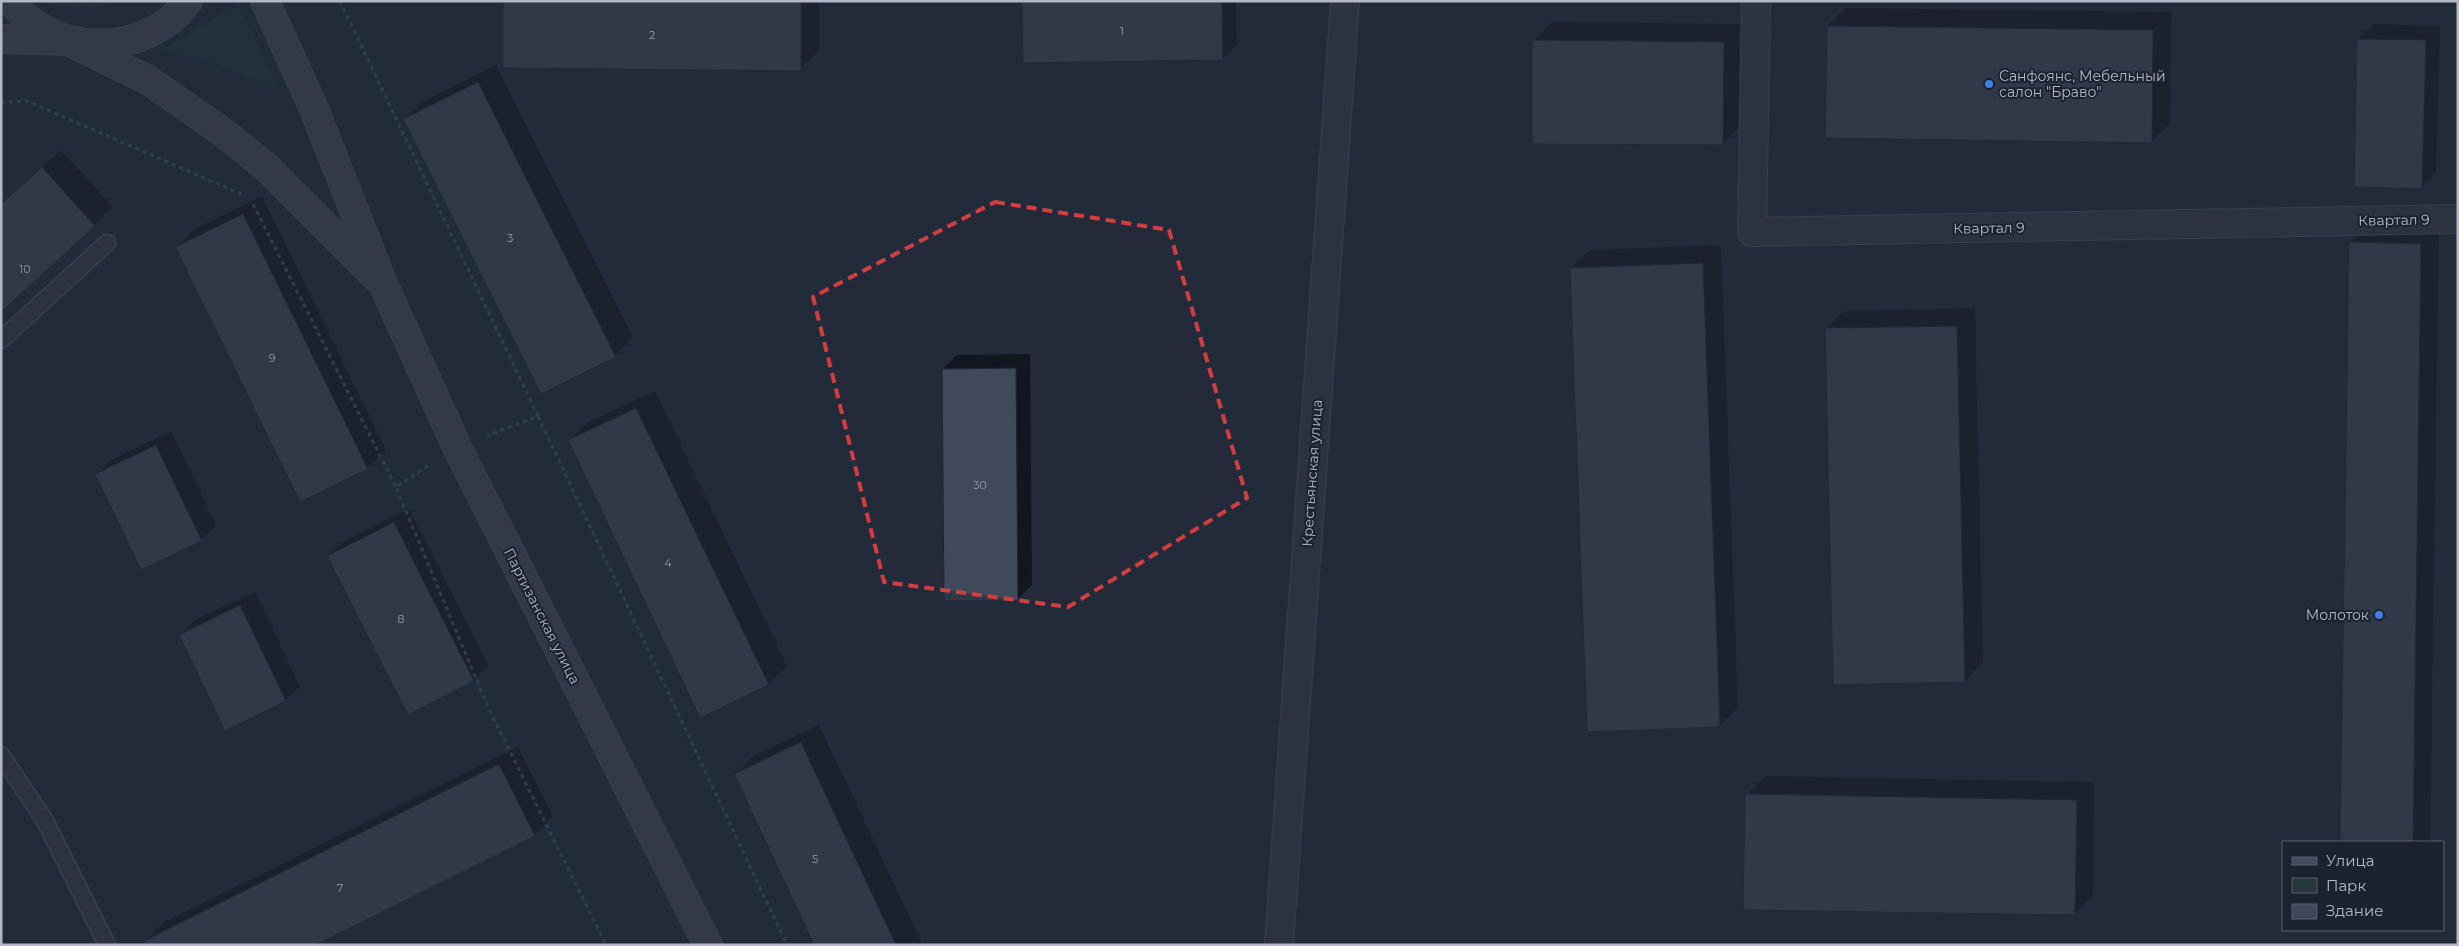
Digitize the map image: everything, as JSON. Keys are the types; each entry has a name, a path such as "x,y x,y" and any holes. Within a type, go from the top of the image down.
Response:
{"main road":[{"path":"11,1 32,22 148,80 224,133 294,194 383,284"},
{"path":"1,40 109,44 136,39 161,28 182,10 188,1"},
{"name":"Партизанская улица","path":"266,1 314,109 383,284 457,447 708,945"}],"street":[{"name":"Крестьянская улица","path":"1279,945 1344,1"},
{"name":"Квартал 9","path":"1756,1 1752,232 2458,219"}],"lane":[{"path":"1,340 107,243"},
{"path":"1,755 44,819 107,945"}],"path":[{"path":"340,1 538,416 786,945"},
{"path":"1,102 27,101 250,198 396,487 487,705 606,945"},
{"path":"396,487 457,447 538,416"}],"highlighted area":[{"path":"995,202 1169,230 1247,498 1068,607 884,582 813,297"}],"green space":[{"path":"39,1 118,1 75,10"},
{"path":"239,4 278,90 214,63 163,49"}],"building":[{"path":"503,1 801,1 801,71 503,68"},
{"path":"1022,1 1222,1 1223,60 1023,63"},
{"name":"Санфоянс, Мебельный салон \"Браво\"","path":"1827,26 2153,30 2152,143 1825,138"},
{"path":"2357,39 2426,40 2422,189 2354,187"},
{"path":"1532,40 1724,42 1723,145 1532,144"},
{"path":"478,82 616,357 541,394 403,119"},
{"path":"42,167 95,226 1,312 1,204"},
{"path":"243,214 368,469 300,502 175,247"},
{"path":"2349,242 2421,244 2413,841 2340,841"},
{"path":"1703,263 1720,727 1587,732 1570,268"},
{"path":"1957,326 1965,682 1833,685 1825,328"},
{"path":"1016,368 1018,601 944,601 942,369"},
{"path":"636,408 769,685 700,718 568,440"},
{"path":"156,445 202,541 141,570 95,474"},
{"path":"394,522 474,681 408,715 327,556"},
{"path":"240,605 286,701 225,731 179,635"},
{"path":"801,742 896,945 814,945 734,774"},
{"path":"499,764 535,836 316,945 146,945 144,941"},
{"path":"1745,794 2077,800 2075,915 1743,910"}],"place":[{"name":"Санфоянс, Мебельный салон \"Браво\"","path":"1989,84"},
{"name":"Молоток","path":"2379,615"}]}
